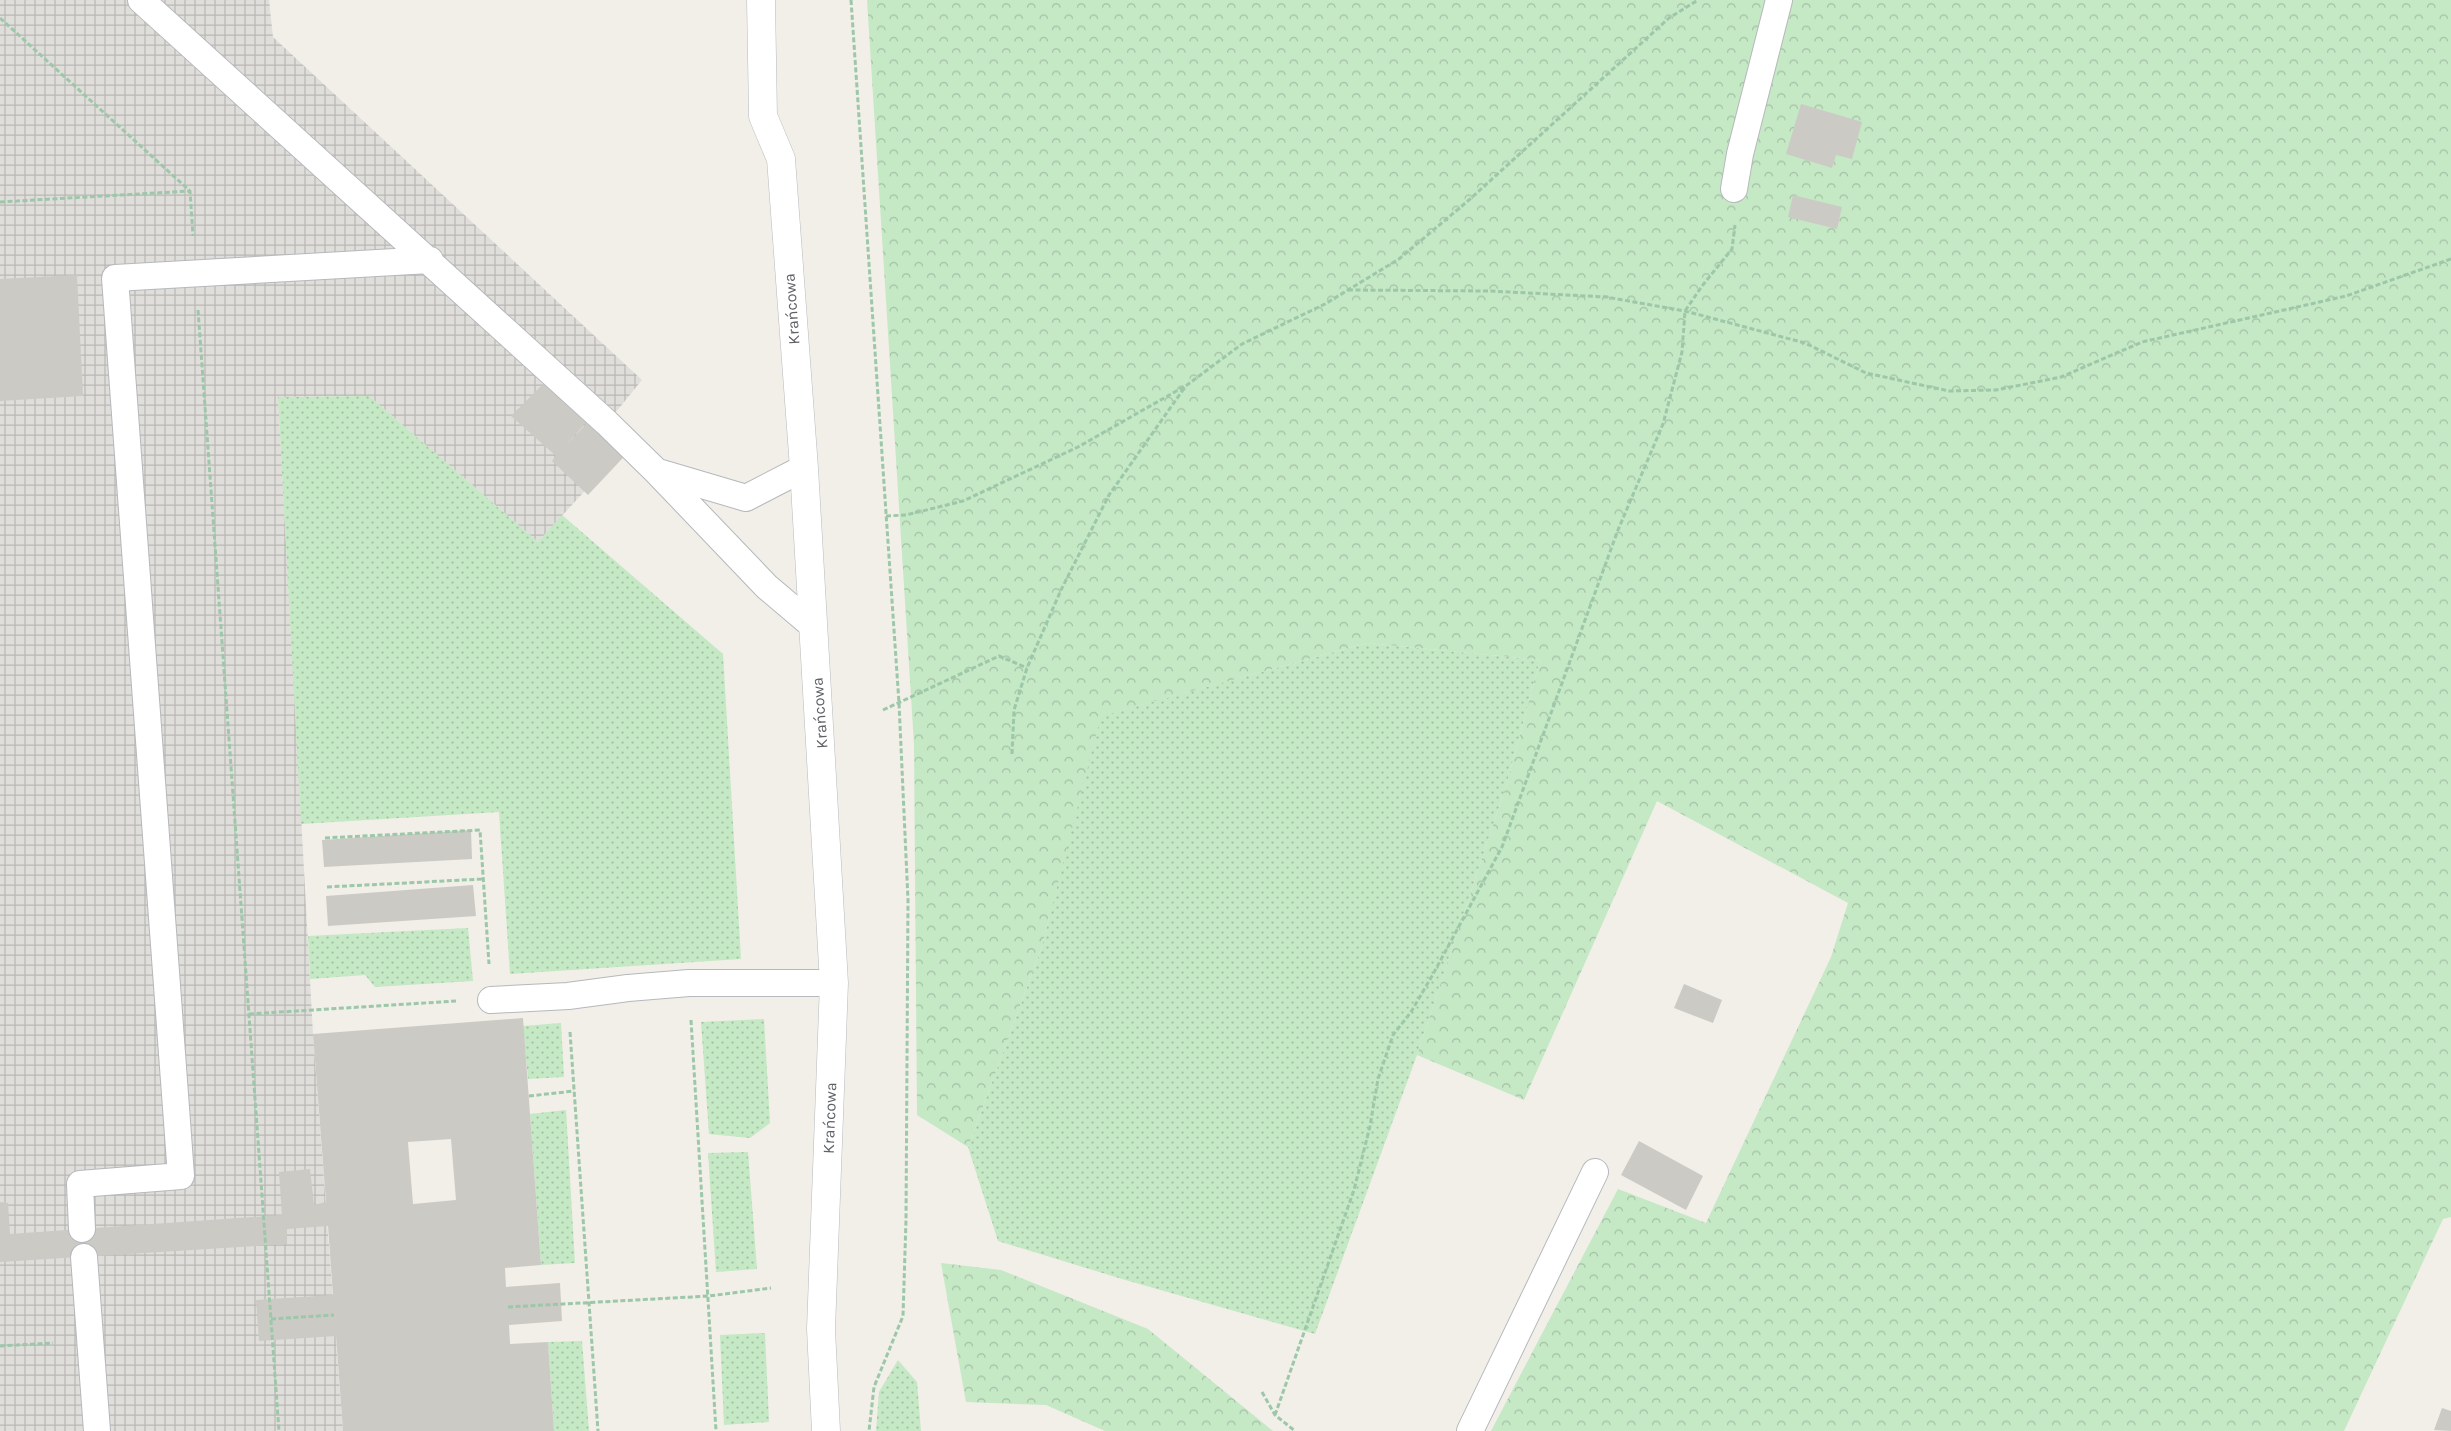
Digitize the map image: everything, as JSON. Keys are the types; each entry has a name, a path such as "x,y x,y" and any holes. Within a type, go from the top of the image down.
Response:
{"street":[{"name":"Krańcowa","path":"761,0 763,116 781,159 804,468 834,983 821,1329 826,1431"}],"lane":[{"path":"141,0 430,260 657,472 767,587 812,625"},
{"path":"1734,189 1742,145 1779,0"},
{"path":"82,1229 80,1184 181,1176 115,278 430,260"},
{"path":"657,472 746,498 804,468"},
{"path":"491,1000 568,996 628,988 689,983 834,983"},
{"path":"1470,1431 1595,1172"},
{"path":"84,1257 97,1431"}],"path":[{"path":"851,0 899,703 908,900 906,1220 903,1316 874,1387 869,1431"},
{"path":"886,516 906,515 963,501 1078,447 1187,385 1242,344 1348,290 1399,259 1469,200 1669,18 1698,0"},
{"path":"0,18 190,191 192,230"},
{"path":"1276,1415 1354,1190 1370,1126 1378,1079 1393,1035 1411,1012 1432,976 1502,847 1618,530 1663,424 1682,352 1685,311 1702,286 1732,249 1735,232 1734,189"},
{"path":"0,202 190,191"},
{"path":"1348,290 1490,291 1606,297 1685,311 1805,343 1866,373 1949,391 1996,390 2061,378 2142,342 2346,296 2451,259"},
{"path":"200,348 279,1431"},
{"path":"1012,754 1014,710 1027,668 1061,590 1109,496 1187,385"},
{"path":"883,710 999,656 1027,668"},
{"path":"249,1014 491,1000 480,830 325,838"},
{"path":"327,887 483,879"},
{"path":"689,983 716,1431"},
{"path":"568,996 598,1431"},
{"path":"529,1096 574,1091"},
{"path":"508,1307 709,1296 771,1288"},
{"path":"271,1319 334,1315"},
{"path":"0,1346 91,1340"},
{"path":"1262,1392 1276,1415 1295,1431"}],"shaded area":[{"path":"0,0 269,0 273,37 642,380 607,423 593,482 538,542 369,396 278,397 313,1034 343,1431 0,1431"}],"green space":[{"path":"867,0 2451,0 2451,1217 2443,1219 2344,1431 1491,1431 1618,1189 1706,1223 1831,957 1848,903 1657,801 1524,1100 1417,1055 1507,783 1540,660 1367,643 1101,716 1041,949 968,1147 917,1115 914,744"},
{"path":"369,396 538,542 562,515 723,654 741,959 510,974 499,812 301,824 278,397"},
{"path":"1367,643 1540,660 1507,783 1417,1055 1315,1334 1122,1279 998,1241 968,1147 1041,949 1100,716"},
{"path":"468,928 473,981 375,987 365,975 310,979 308,936"},
{"path":"764,1019 770,1123 750,1138 709,1134 701,1022"},
{"path":"561,1023 564,1077 528,1079 523,1026"},
{"path":"566,1110 575,1263 541,1265 530,1114"},
{"path":"748,1152 757,1269 716,1272 708,1153"},
{"path":"941,1263 1001,1270 1148,1329 1273,1431 1105,1431 1046,1405 966,1402"},
{"path":"765,1333 769,1422 724,1425 720,1335"},
{"path":"582,1341 589,1431 554,1431 548,1342"},
{"path":"898,1360 917,1382 921,1431 876,1431 879,1392"}],"building":[{"path":"1801,104 1862,122 1852,159 1836,155 1832,168 1786,154"},
{"path":"1793,195 1842,207 1837,229 1788,217"},
{"path":"77,275 83,396 0,401 0,279"},
{"path":"550,377 592,416 560,452 598,411 635,445 588,495 552,461 556,456 511,416"},
{"path":"471,830 472,859 324,867 322,840"},
{"path":"473,885 476,916 328,926 326,896"},
{"path":"1684,984 1722,1000 1713,1023 1674,1008"},
{"path":"523,1018 541,1265 505,1268 506,1287 560,1283 562,1321 509,1325 510,1344 548,1342 554,1431 343,1431 336,1336 259,1341 256,1300 333,1295 328,1226 287,1229 287,1244 0,1262 0,1202 8,1203 10,1234 282,1215 279,1172 310,1169 314,1205 326,1202 313,1034","holes":["451,1139 456,1200 413,1204 408,1142"]},
{"path":"1639,1141 1703,1176 1686,1210 1621,1175"},
{"path":"2442,1408 2451,1411 2451,1431 2434,1430"}]}
